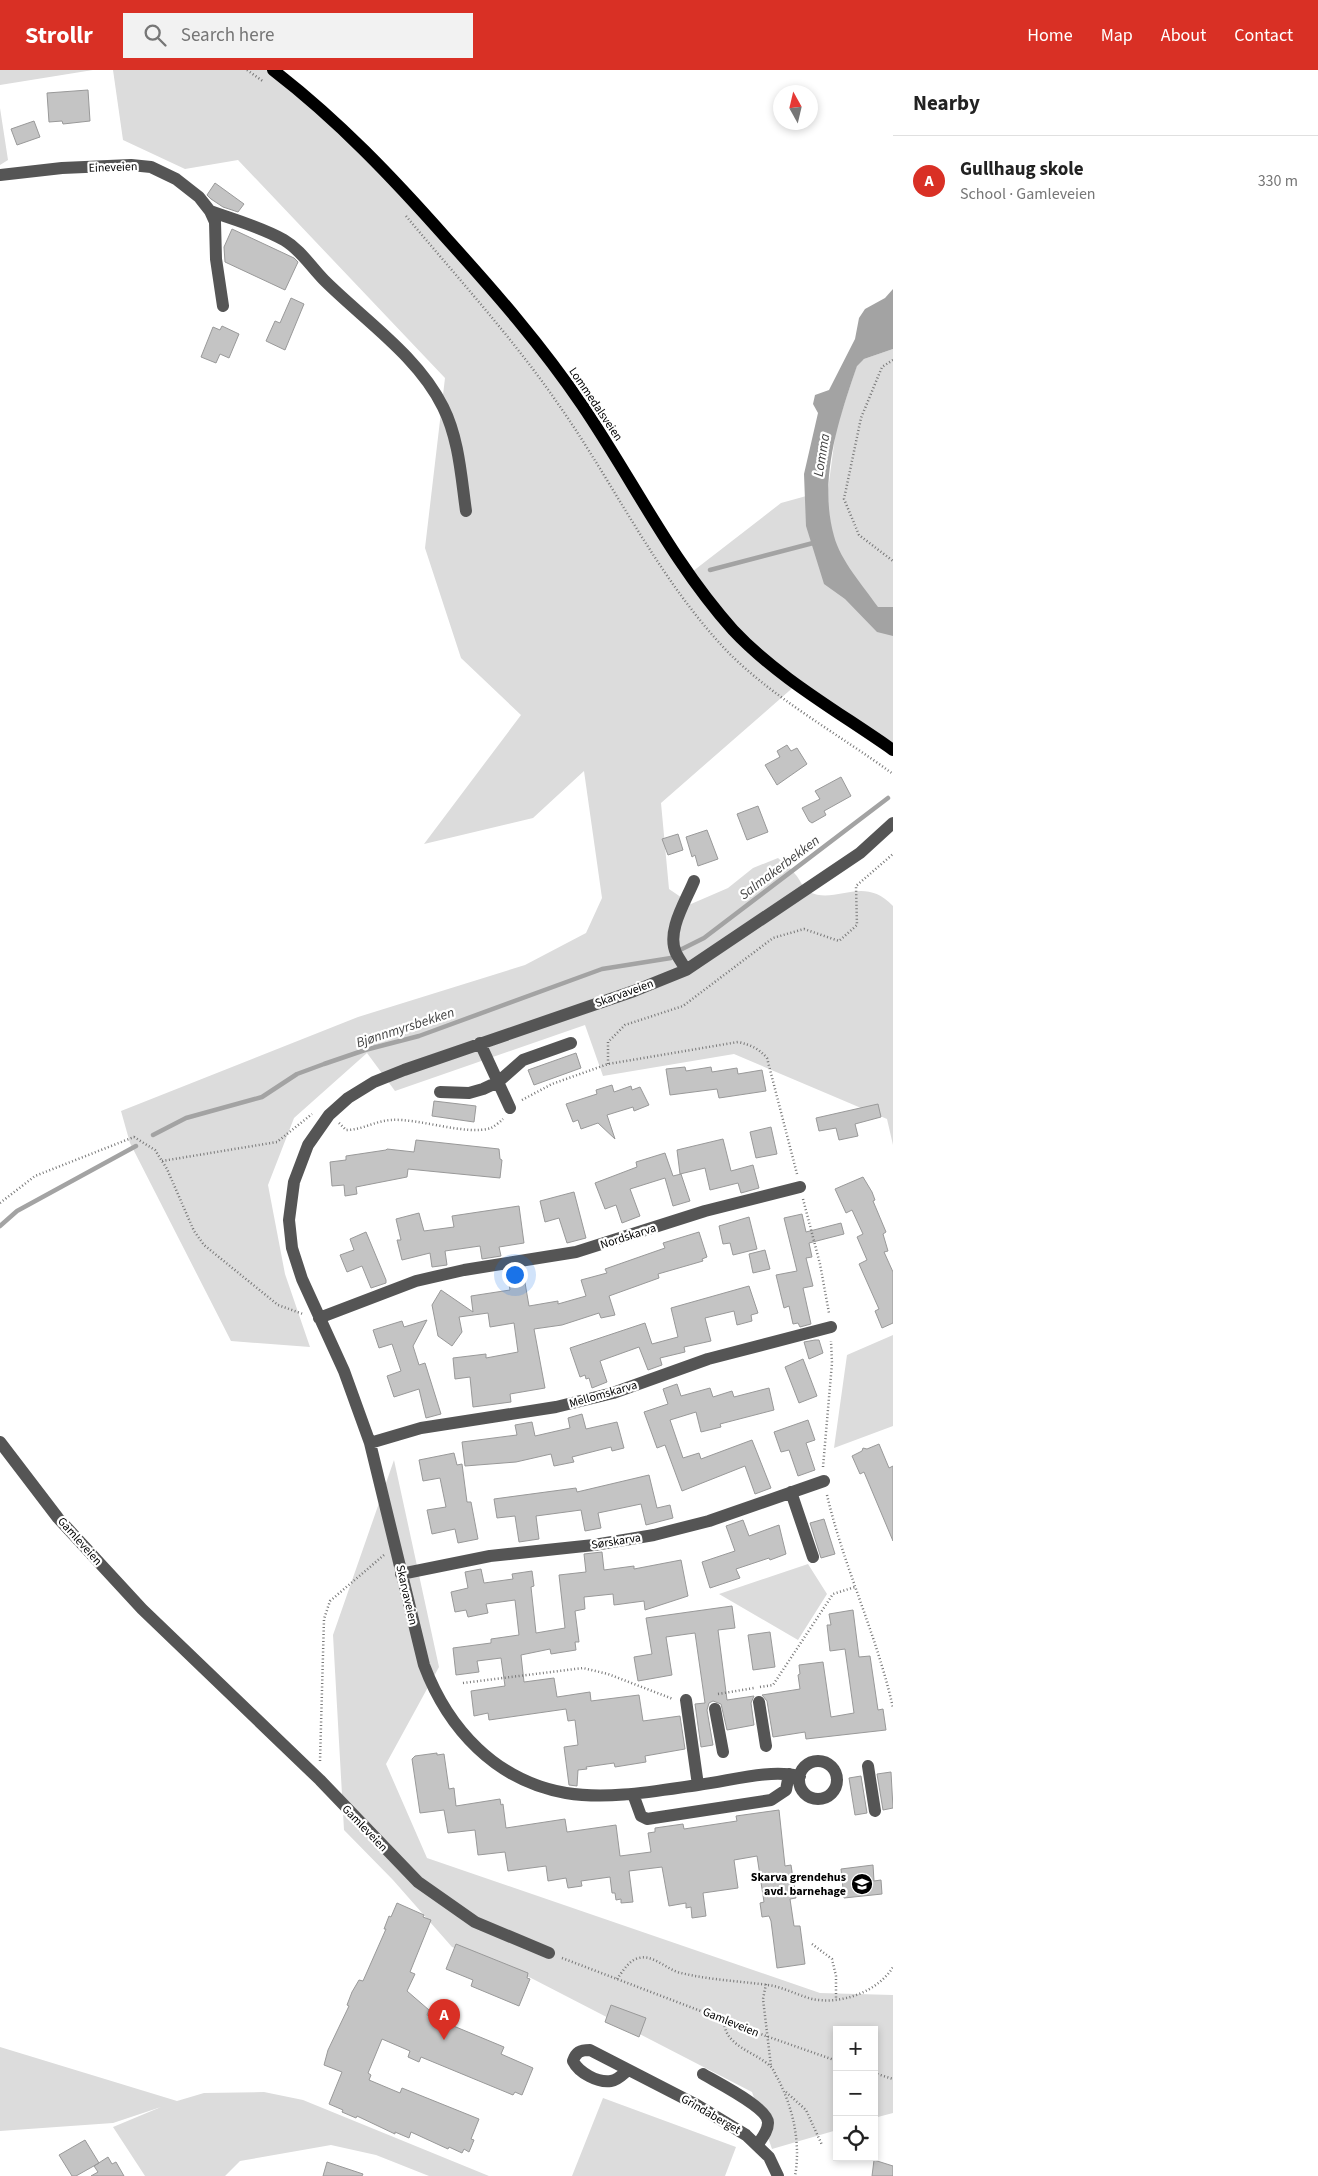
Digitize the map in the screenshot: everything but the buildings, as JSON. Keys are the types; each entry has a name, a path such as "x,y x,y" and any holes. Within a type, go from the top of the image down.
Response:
{"main road":[{"name":"Lommedalsveien","path":"273,70 326,113 380,165 478,274 534,340 583,406 688,576 735,632 772,666 893,750"}],"street":[{"name":"Eineveien","path":"0,175 62,168 146,166 176,179 199,197 210,211"},
{"path":"210,211 215,222 216,259 223,306"},
{"path":"210,211 255,227 285,241 299,251 323,279 407,359 439,400 454,434 466,511"},
{"name":"Skarvaveien","path":"633,1794 641,1816 647,1819 771,1800 786,1790 794,1775 775,1773 698,1786 633,1794 566,1793 521,1780 482,1753 453,1722 432,1688 424,1665 370,1443 344,1371 302,1279 292,1248 289,1220 294,1182 308,1145 329,1115 348,1098 374,1082 480,1043 634,991 686,970 860,853 893,823"},
{"path":"686,970 675,952 673,942 678,919 694,881"},
{"path":"480,1043 510,1108"},
{"path":"440,1092 469,1093 498,1082 523,1060 571,1043"},
{"name":"Nordskarva","path":"319,1318 416,1281 464,1270 576,1252 705,1211 800,1187"},
{"name":"Mellomskarva","path":"370,1443 421,1428 556,1407 613,1393 708,1359 831,1327"},
{"name":"Gamleveien","path":"0,1442 58,1518 142,1609 320,1780 418,1882 475,1922 549,1953"},
{"name":"Sørskarva","path":"401,1574 490,1556 594,1545 654,1535 709,1521 824,1481"},
{"path":"791,1492 813,1557"},
{"path":"686,1700 698,1786"},
{"path":"759,1702 766,1746"},
{"path":"715,1709 723,1752"},
{"path":"868,1766 875,1811"},
{"name":"Grindaberget","path":"628,2070 695,2104 758,2144 769,2157 778,2176"},
{"path":"703,2074 758,2107 767,2116 766,2133 758,2144"}],"path":[{"path":"247,70 270,87"},
{"path":"399,209 501,329 554,398 648,546 699,620 728,652 759,681 893,774"},
{"path":"893,360 882,367 861,418 844,499 859,535 893,561"},
{"path":"608,1064 608,1042 625,1025 683,1006 773,938 804,930 839,941 857,925 856,886 893,854"},
{"path":"162,1161 277,1142 318,1109 329,1115 346,1130 358,1130 390,1120 406,1120 472,1129 491,1128 504,1119 510,1108 552,1084 608,1064 738,1042 758,1048 767,1058 771,1070 820,1264 831,1327 832,1363 823,1456 824,1481 833,1522 884,1667 893,1708"},
{"path":"0,1203 35,1176 134,1137 155,1150 162,1161 194,1231 204,1245 278,1305 294,1312 319,1318"},
{"path":"320,1780 324,1619 330,1601 395,1546"},
{"path":"715,1695 773,1685 832,1594 855,1587"},
{"path":"463,1683 584,1668 608,1674 673,1700 686,1700"},
{"path":"812,1944 832,1959 836,1976 836,2000"},
{"name":"Gamleveien","path":"549,1953 766,2036 833,2059"},
{"path":"617,1979 631,1961 640,1957 652,1960 679,1973 766,1984 813,1999 836,2000 858,1994 875,1985 893,1967"},
{"path":"766,1984 763,1998 766,2036 771,2066 784,2091 796,2133 797,2164 795,2176"},
{"path":"724,2019 724,2026 730,2037 771,2066"},
{"path":"878,2074 893,2079"},
{"path":"784,2091 806,2110 822,2145"}],"shaded area":[{"path":"0,70 93,70 0,85"},
{"path":"113,70 273,70 355,140 559,372 688,575 781,503 828,490 836,429 857,365 864,359 893,349 893,750 797,684 661,803 669,889 691,904 728,888 753,868 778,858 792,870 809,892 819,895 830,895 861,891 871,892 882,897 893,906 893,1145 887,1119 734,1054 603,1076 585,1025 395,1091 367,1053 294,1118 268,1185 285,1274 310,1347 231,1341 130,1143 121,1111 358,1017 525,965 586,933 602,898 584,771 533,818 424,844 521,715 461,658 425,548 445,378 238,160 185,169 123,140"},
{"path":"0,108 8,160 0,165"},
{"path":"893,1335 893,1426 834,1448 847,1355"},
{"path":"394,1460 439,1667 386,1764 427,1858 820,1993 893,1995 893,2113 878,2117 878,2026 833,2026 833,2131 772,2149 752,2092 531,1978 452,1947 393,1880 344,1830 333,1635"},
{"path":"808,1564 827,1594 798,1640 719,1594"},
{"path":"0,2047 177,2101 204,2093 264,2092 303,2100 489,2176 429,2176 376,2155 331,2145 240,2161 225,2176 145,2176 113,2127 161,2107 113,2123 0,2131"},
{"path":"603,2098 736,2147 725,2176 572,2176"}],"water":[{"name":"Lomma","path":"893,289 893,349 864,359 857,366 838,428 833,450 828,493 834,536 841,554 878,607 893,607 893,636 877,632 845,599 824,584 806,526 804,474 818,413 813,404 815,395 829,390 855,339 859,318 865,309 885,298"}],"waterway":[{"path":"710,570 817,542"},
{"name":"Salmakerbekken","path":"682,949 704,938 888,798"},
{"name":"Bjønnmyrsbekken","path":"153,1135 186,1118 262,1097 297,1074 324,1064 365,1050 419,1036 602,969 671,958"},
{"name":"Bjønnmyrsbekken","path":"0,1226 17,1211 136,1146"}],"place":[{"name":"Skarva grendehus avd. barnehage","path":"862,1884"},
{"name":"Gullhaug skole","path":"444,2040"}]}
